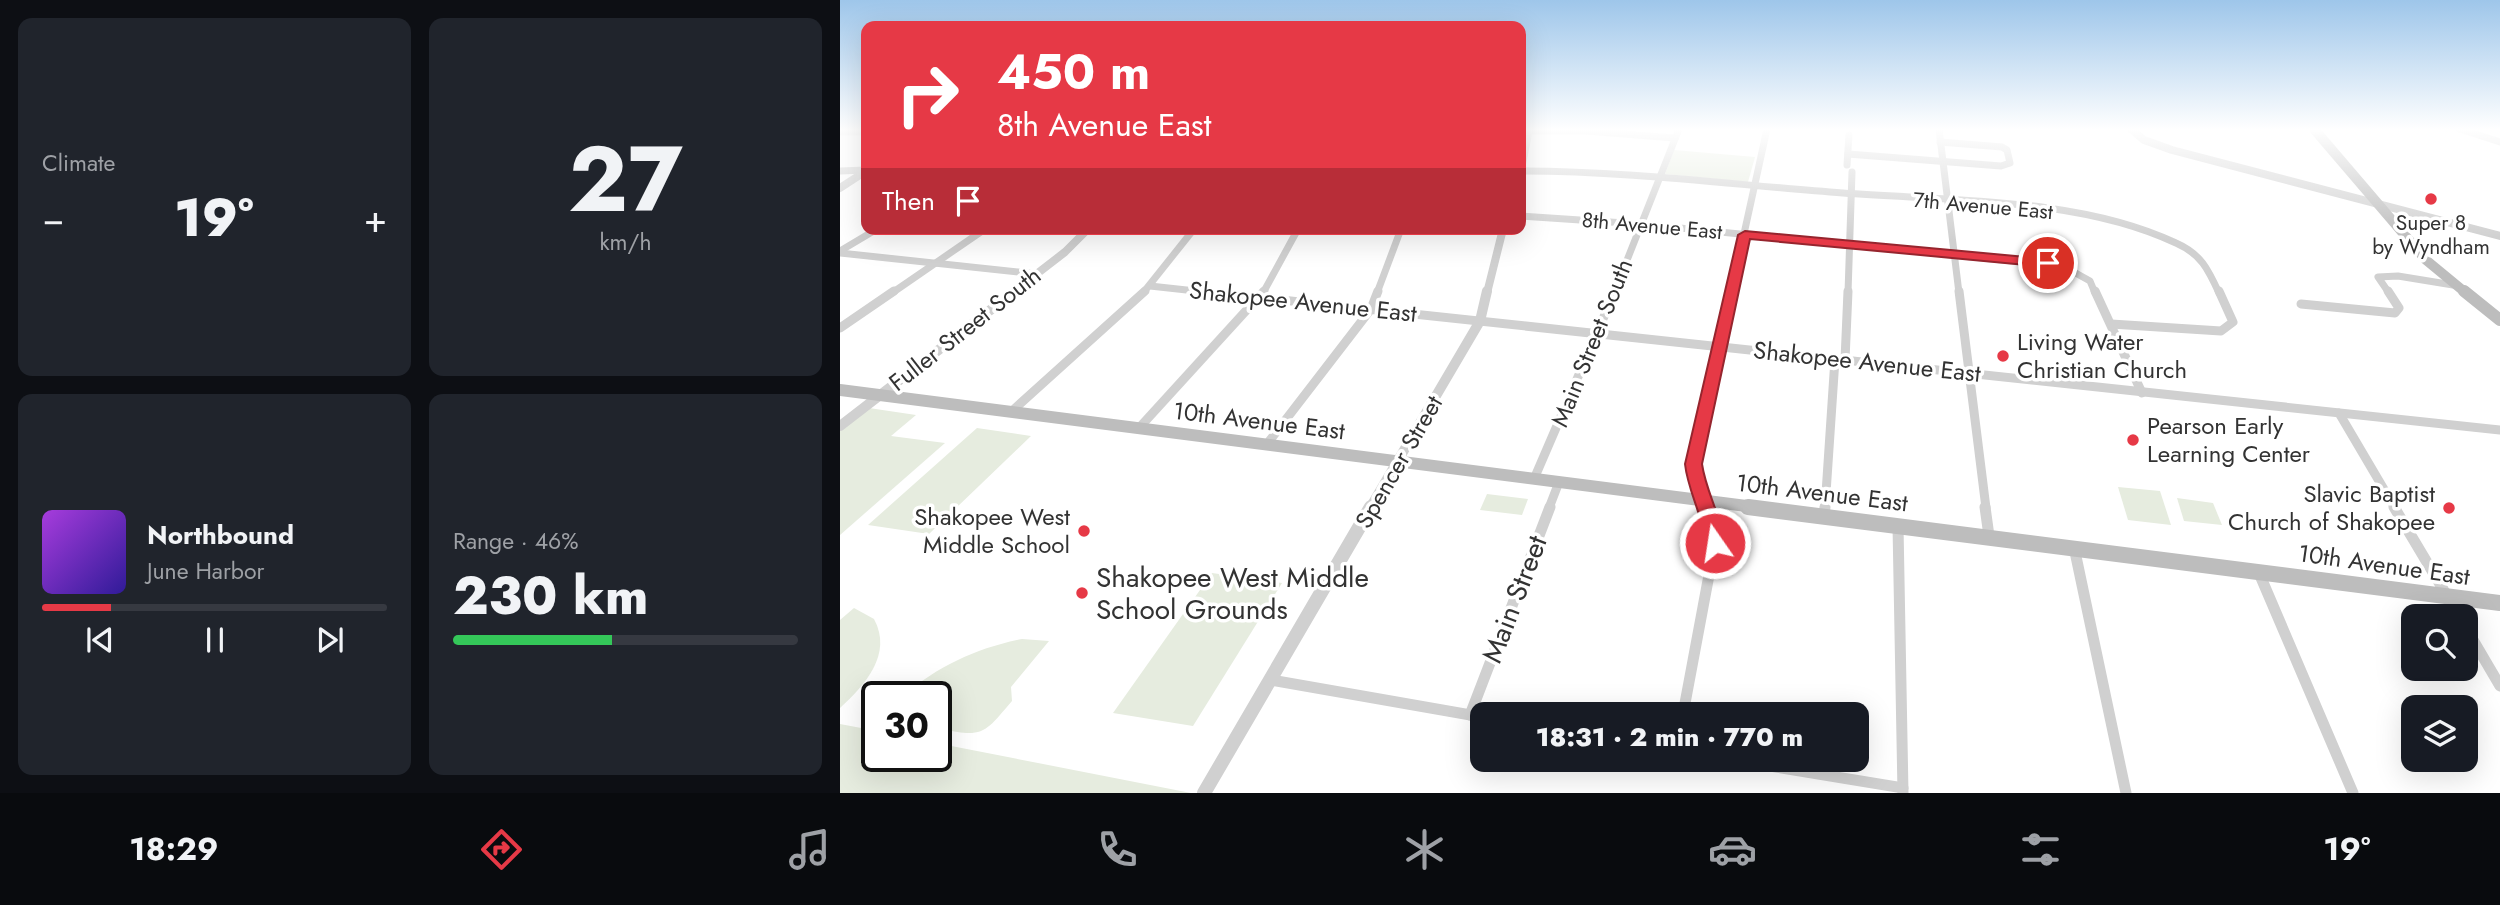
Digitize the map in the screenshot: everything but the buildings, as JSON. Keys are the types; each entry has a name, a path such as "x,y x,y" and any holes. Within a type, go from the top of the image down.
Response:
{"main road":[{"path":"2345,166 2426,260 2453,285 2500,320"},
{"name":"10th Avenue East","path":"840,390 2500,603"}],"street":[{"name":"Main Street South","path":"1534,479 1598,334 1664,166"},
{"path":"1685,702 1715,543 1713,522 1702,501 1693,464 1760,166"},
{"path":"1824,517 1840,359 1848,244 1850,166"},
{"path":"1943,166 1971,373 1989,536"},
{"path":"2233,166 2500,236"},
{"name":"7th Avenue East","path":"1526,170 1660,177 2068,214 2190,248 2205,262 2233,322 2229,327 2209,332 2111,324"},
{"path":"840,171 861,171"},
{"path":"840,188 861,174"},
{"name":"8th Avenue East","path":"1526,216 1640,224 2048,263 2074,270 2090,281 2111,324"},
{"path":"840,252 867,235"},
{"path":"840,328 976,235"},
{"name":"Fuller Street South","path":"840,426 1037,274 1081,235"},
{"path":"1012,411 1150,286 1189,235"},
{"path":"1139,428 1261,297 1295,235"},
{"path":"1267,444 1371,309 1399,235"},
{"name":"Spencer Street","path":"1204,793 1480,321 1502,235"},
{"path":"840,252 1037,274"},
{"path":"2301,304 2395,313 2399,308 2397,302 2378,276 2395,275 2453,285"},
{"name":"Shakopee Avenue East","path":"1150,286 2500,430"},
{"path":"2111,324 2143,393"},
{"path":"2339,413 2451,604"},
{"name":"Main Street","path":"1481,702 1559,482"},
{"path":"1801,772 1903,790 1898,526"},
{"path":"2074,547 2126,793"},
{"path":"2259,571 2353,793"},
{"path":"2478,648 2500,686"},
{"path":"1271,680 1470,715"}],"shaded area":[{"path":"1668,166 1752,166 1748,182 1665,174"},
{"path":"869,408 916,415 891,436 945,443 840,535 840,430"},
{"path":"977,428 1031,436 929,534 868,525"},
{"path":"2118,487 2160,491 2171,525 2128,520"},
{"path":"1487,494 1528,499 1522,515 1480,510"},
{"path":"2177,498 2213,503 2222,525 2184,521"},
{"path":"1212,573 1282,583 1193,726 1113,713"},
{"path":"854,608 874,619 880,644 874,668 865,681 861,681 859,689 840,708 840,620"},
{"path":"1022,639 1049,641 1011,687 1012,701 990,726 976,732 952,731 952,681 922,681 944,667 989,647"},
{"path":"840,724 861,728 861,772 952,772 952,746 1191,793 840,793"}],"place":[{"name":"Super 8 by Wyndham","path":"2431,199"},
{"name":"Living Water Christian Church","path":"2003,356"},
{"name":"Pearson Early Learning Center","path":"2133,440"},
{"name":"Slavic Baptist Church of Shakopee","path":"2449,508"},
{"name":"Shakopee West Middle School","path":"1084,531"},
{"name":"Shakopee West Middle School Grounds","path":"1082,593"}],"route":[{"path":"1715,543 1713,522 1696,485 1693,464 1745,235 2048,263"}]}
